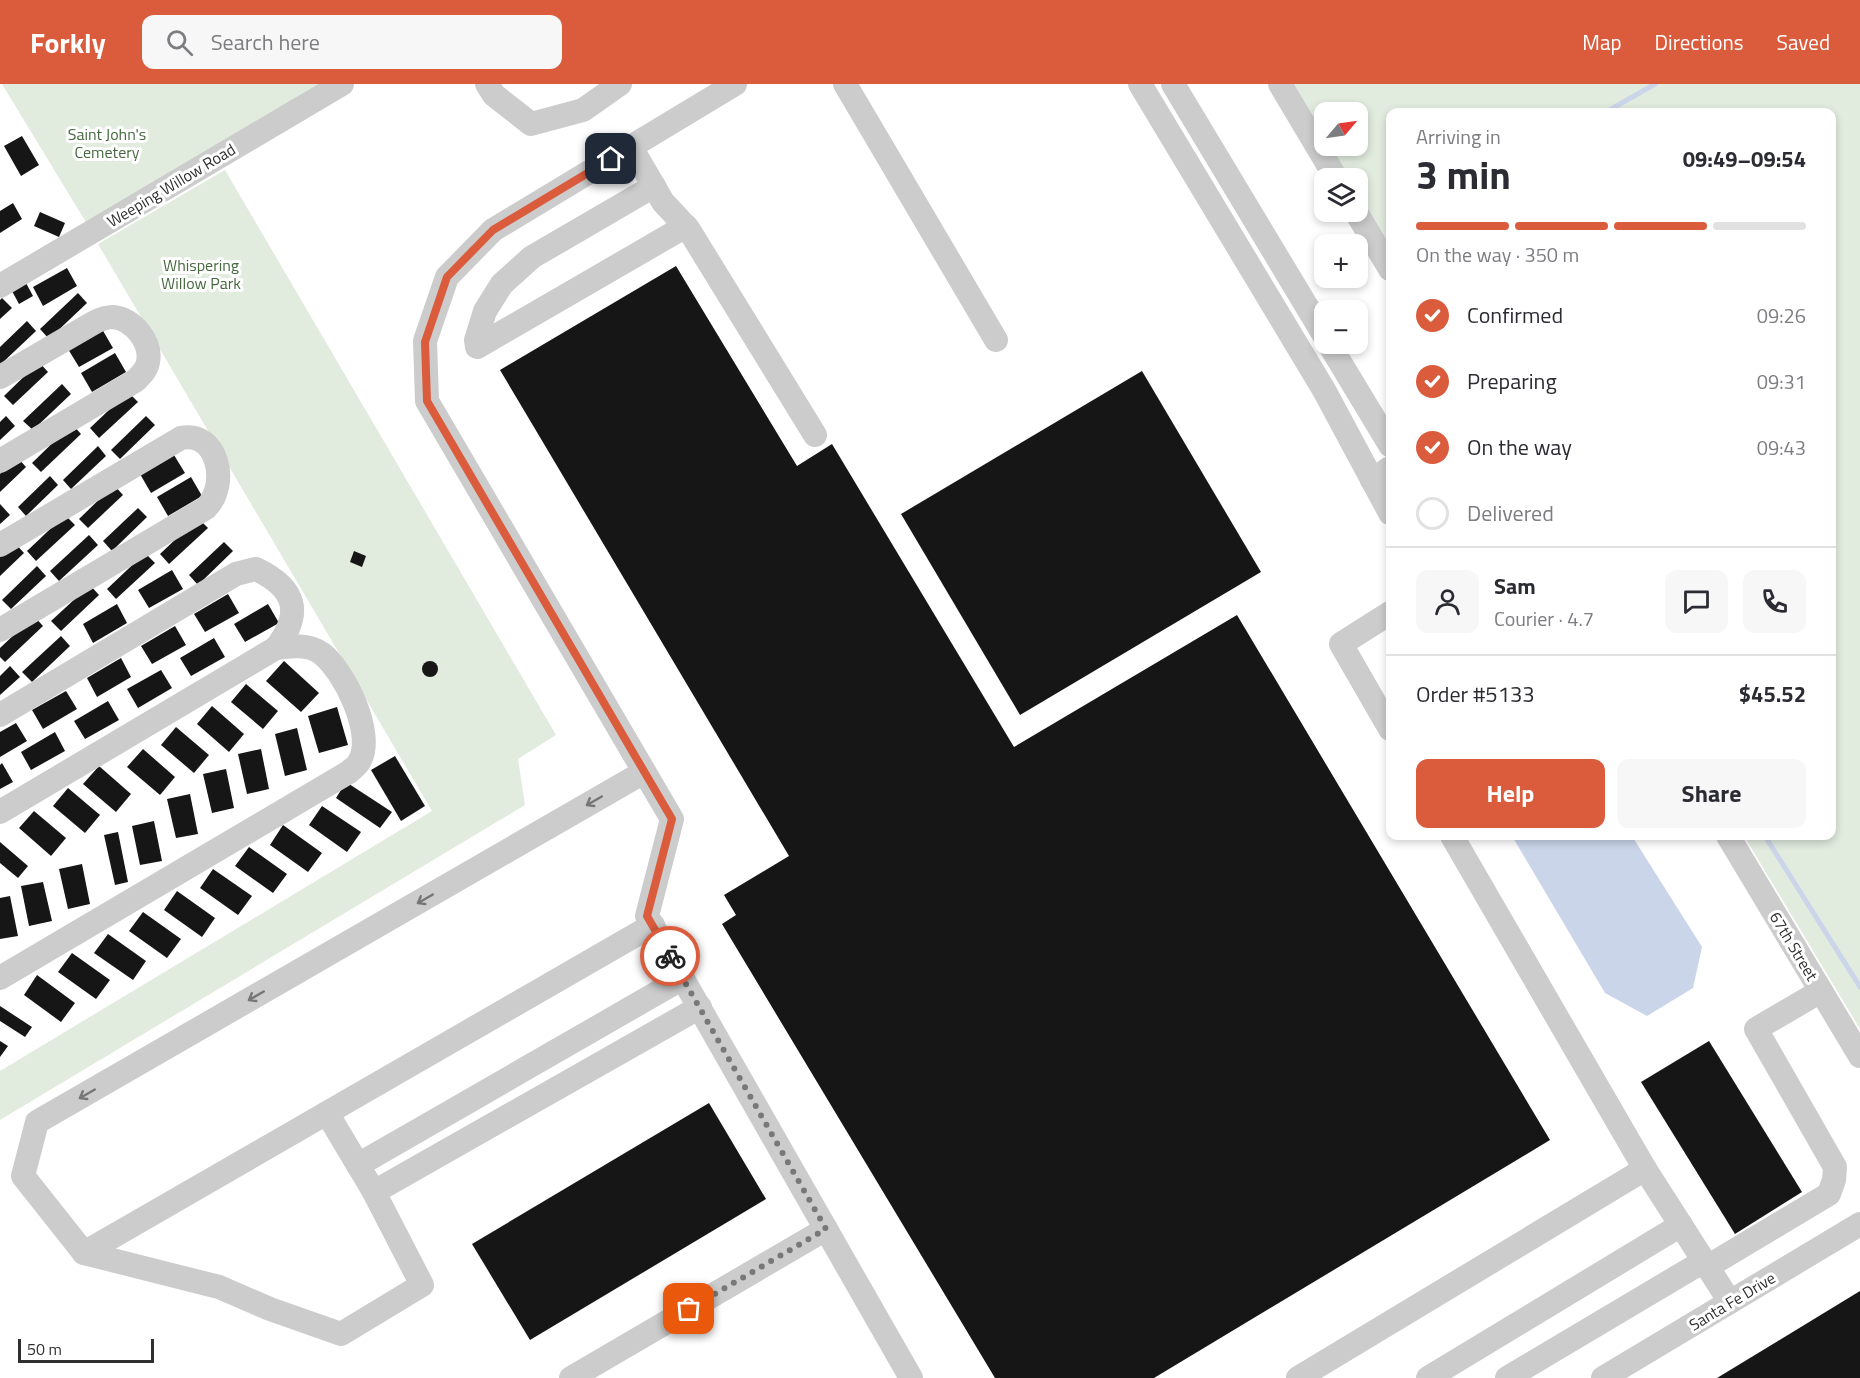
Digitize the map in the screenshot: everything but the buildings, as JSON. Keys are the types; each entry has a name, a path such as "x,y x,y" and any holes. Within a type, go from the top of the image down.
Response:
{"street":[{"name":"Weeping Willow Road","path":"0,286 342,84"},
{"path":"487,84 494,95 531,124 583,110 620,84"},
{"path":"735,84 493,230 447,277 425,342 427,401 672,819 647,916 908,1377"},
{"path":"845,84 996,340"},
{"path":"1140,84 1324,390 1382,474 1386,494"},
{"path":"1173,84 1314,318"},
{"path":"1280,84 1330,168"},
{"path":"631,147 663,202 686,226 814,435"},
{"path":"654,186 532,256 502,284 485,310 476,340 477,347 686,226"},
{"path":"1362,222 1386,262"},
{"path":"1246,261 1272,247"},
{"path":"0,377 106,317 122,319 134,326 143,338 148,352 148,363 135,381 0,461"},
{"path":"1335,354 1386,438"},
{"path":"0,545 181,438 197,439 207,445 213,454 218,467 219,481 212,501 206,508 0,630"},
{"path":"0,715 246,570 256,569 280,584 293,607 292,620 287,633 276,648 0,812"},
{"path":"1386,616 1341,644 1386,722"},
{"path":"0,978 349,772 359,762 363,749 362,724 357,709 334,669 320,653 309,647 276,648"},
{"path":"327,1113 374,1192 422,1285 341,1334 270,1309 219,1287 84,1253 22,1176 38,1122 644,772"},
{"path":"1454,840 1646,1169 1730,1302"},
{"name":"67th Street","path":"1730,840 1860,1056"},
{"path":"84,1253 653,925"},
{"path":"358,1165 683,978"},
{"path":"1507,1378 1829,1194 1834,1180 1835,1167 1756,1029 1821,991"},
{"path":"374,1192 700,1007"},
{"path":"1298,1378 1646,1169"},
{"name":"Santa Fe Drive","path":"1603,1378 1860,1224"},
{"path":"1428,1378 1681,1225"},
{"path":"572,1378 826,1229"}],"green space":[{"name":"Saint John's Cemetery","path":"2,84 319,84 87,224"},
{"path":"1293,84 1860,84 1860,1029 1746,840 1836,840 1836,108 1386,108 1386,240 1368,209 1368,168 1344,168 1336,156 1368,156 1368,102 1314,102 1314,120"},
{"name":"Whispering Willow Park","path":"225,170 556,735 518,759 525,805 0,1120 0,1071 432,811 98,244"}],"water":[{"path":"1514,840 1635,840 1702,947 1693,988 1647,1016 1605,993"}],"waterway":[{"path":"1613,108 1655,84"},
{"path":"1768,840 1860,987"}],"way so far":[{"path":"670,956 826,1229 689,1309"}],"route":[{"path":"611,159 493,230 447,277 425,342 427,401 672,819 647,916 670,956"}]}
